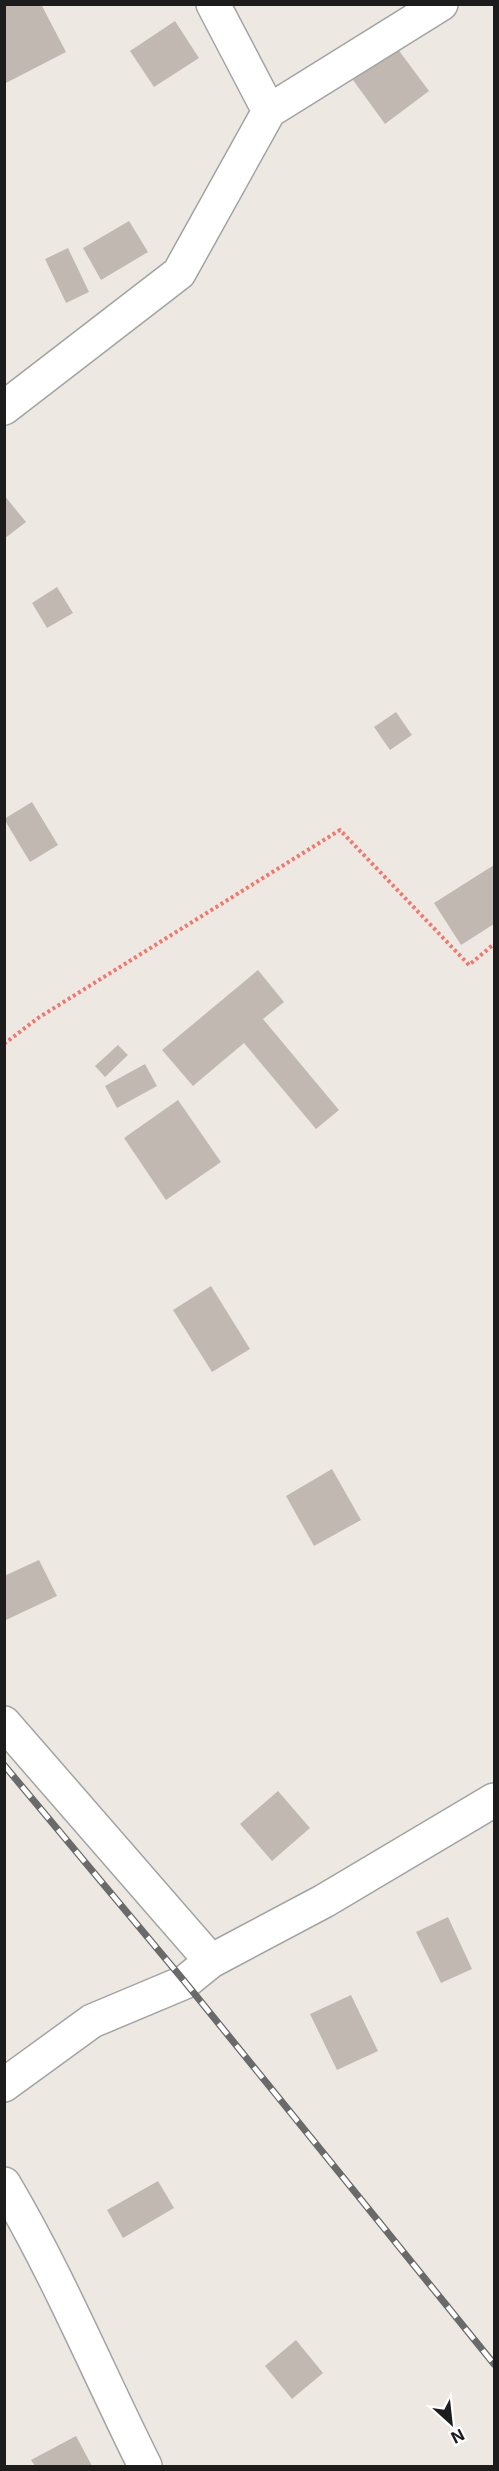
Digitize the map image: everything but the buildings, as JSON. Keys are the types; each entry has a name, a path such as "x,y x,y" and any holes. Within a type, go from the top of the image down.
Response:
{"street":[{"path":"213,4 269,111"},
{"path":"4,408 179,273 269,111 441,4"},
{"path":"4,1723 211,1960"},
{"path":"4,2085 93,2021 185,1982 211,1960 324,1901 495,1800"},
{"path":"4,2184 34,2234 67,2299 145,2466"}],"path":[{"path":"4,1044 38,1018 340,830 469,965 495,944"}],"railway":[{"path":"4,1765 185,1982 494,2364"}]}
